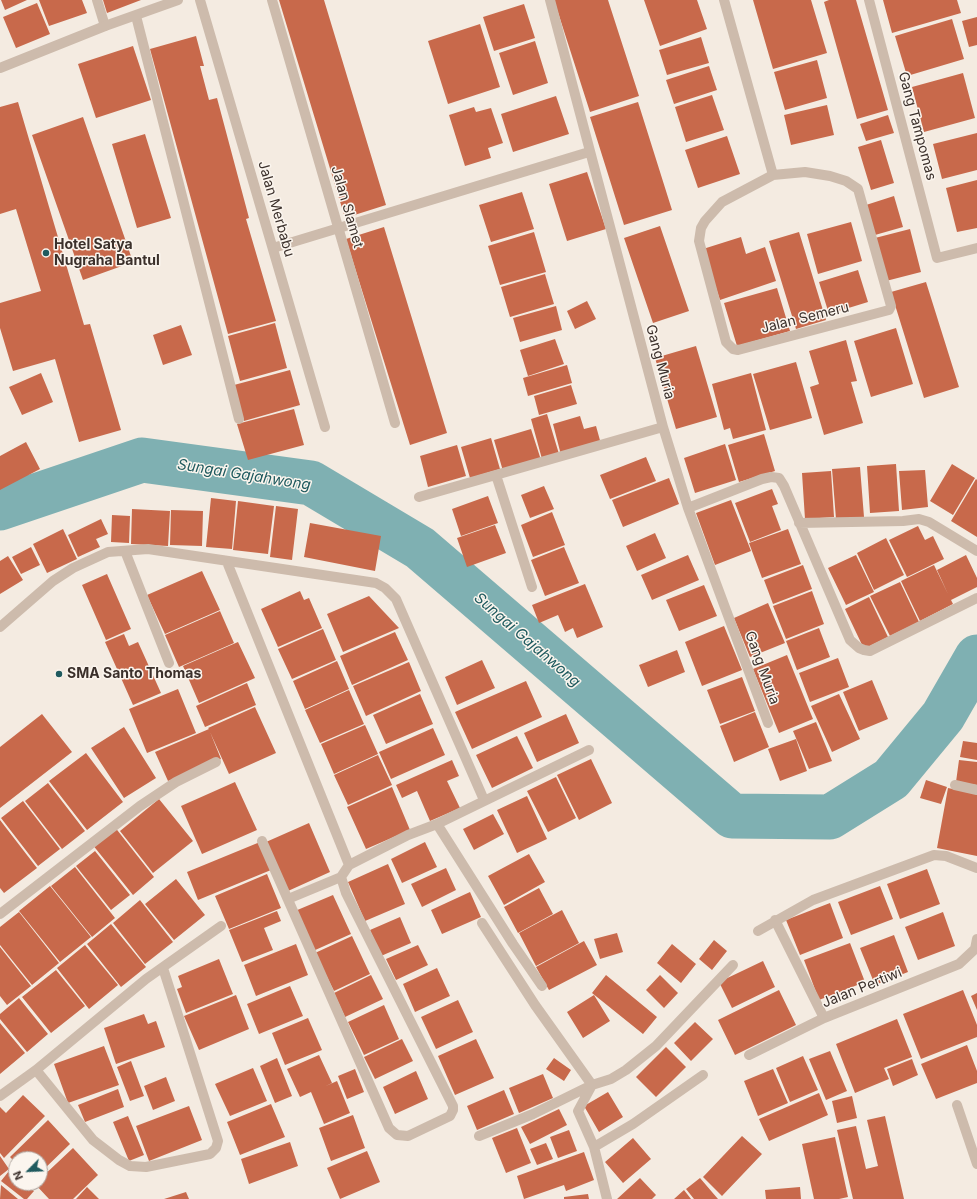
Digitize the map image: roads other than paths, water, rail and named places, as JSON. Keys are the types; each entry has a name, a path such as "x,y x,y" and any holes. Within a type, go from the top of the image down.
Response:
{"street":[{"path":"97,0 105,26"},
{"path":"0,68 105,26 178,0"},
{"name":"Jalan Merbabu","path":"200,0 325,427"},
{"name":"Jalan Slamet","path":"272,0 395,423"},
{"name":"Gang Muria","path":"550,0 663,428 688,508 768,723"},
{"path":"724,0 773,175"},
{"name":"Gang Tampomas","path":"869,0 938,258 977,248"},
{"path":"136,16 239,420"},
{"path":"273,248 589,152"},
{"name":"Jalan Semeru","path":"806,172 830,176 855,185 860,193 891,306 888,312 738,350 733,349 726,342 699,242 700,234 705,221 722,202 773,175 806,172"},
{"path":"419,497 663,428"},
{"path":"496,475 532,587"},
{"path":"688,508 762,479 771,477 779,478 784,486 850,640 859,648 870,651 977,598"},
{"path":"799,523 903,522 919,518 929,522 977,551"},
{"path":"0,627 53,581 73,568 108,552 148,549 227,562 376,583 392,593 396,599 484,800"},
{"path":"125,551 169,663"},
{"path":"227,562 349,865"},
{"path":"288,899 341,877 349,865 408,835 437,824 589,750"},
{"path":"0,914 140,806 176,782 216,762"},
{"path":"955,785 977,790"},
{"path":"437,824 513,944 542,986"},
{"path":"262,841 389,1128 397,1135 408,1136 450,1116 453,1106 346,893 341,877"},
{"path":"758,931 775,920 813,900 934,855 946,856 977,868"},
{"path":"775,920 824,1018"},
{"path":"482,923 535,1005 592,1085"},
{"path":"0,1096 36,1070 106,1012 163,968 221,926"},
{"name":"Jalan Pertiwi","path":"748,1055 824,1018 959,964 975,949 977,939"},
{"path":"479,1136 533,1114 592,1085 611,1079 626,1070 645,1056 733,965"},
{"path":"36,1070 93,1140 130,1166 146,1167 210,1154 216,1148 218,1141 163,968"},
{"path":"594,1147 633,1124 703,1075"},
{"path":"592,1085 578,1111 594,1147 607,1199"},
{"path":"957,1105 977,1164"}],"waterway":[{"name":"Sungai Gajahwong","path":"0,508 142,460 311,483 420,548 732,816 830,817 891,779 943,716 977,657"}],"place":[{"name":"Hotel Satya Nugraha Bantul","path":"46,253"},
{"name":"SMA Santo Thomas","path":"59,674"}]}
